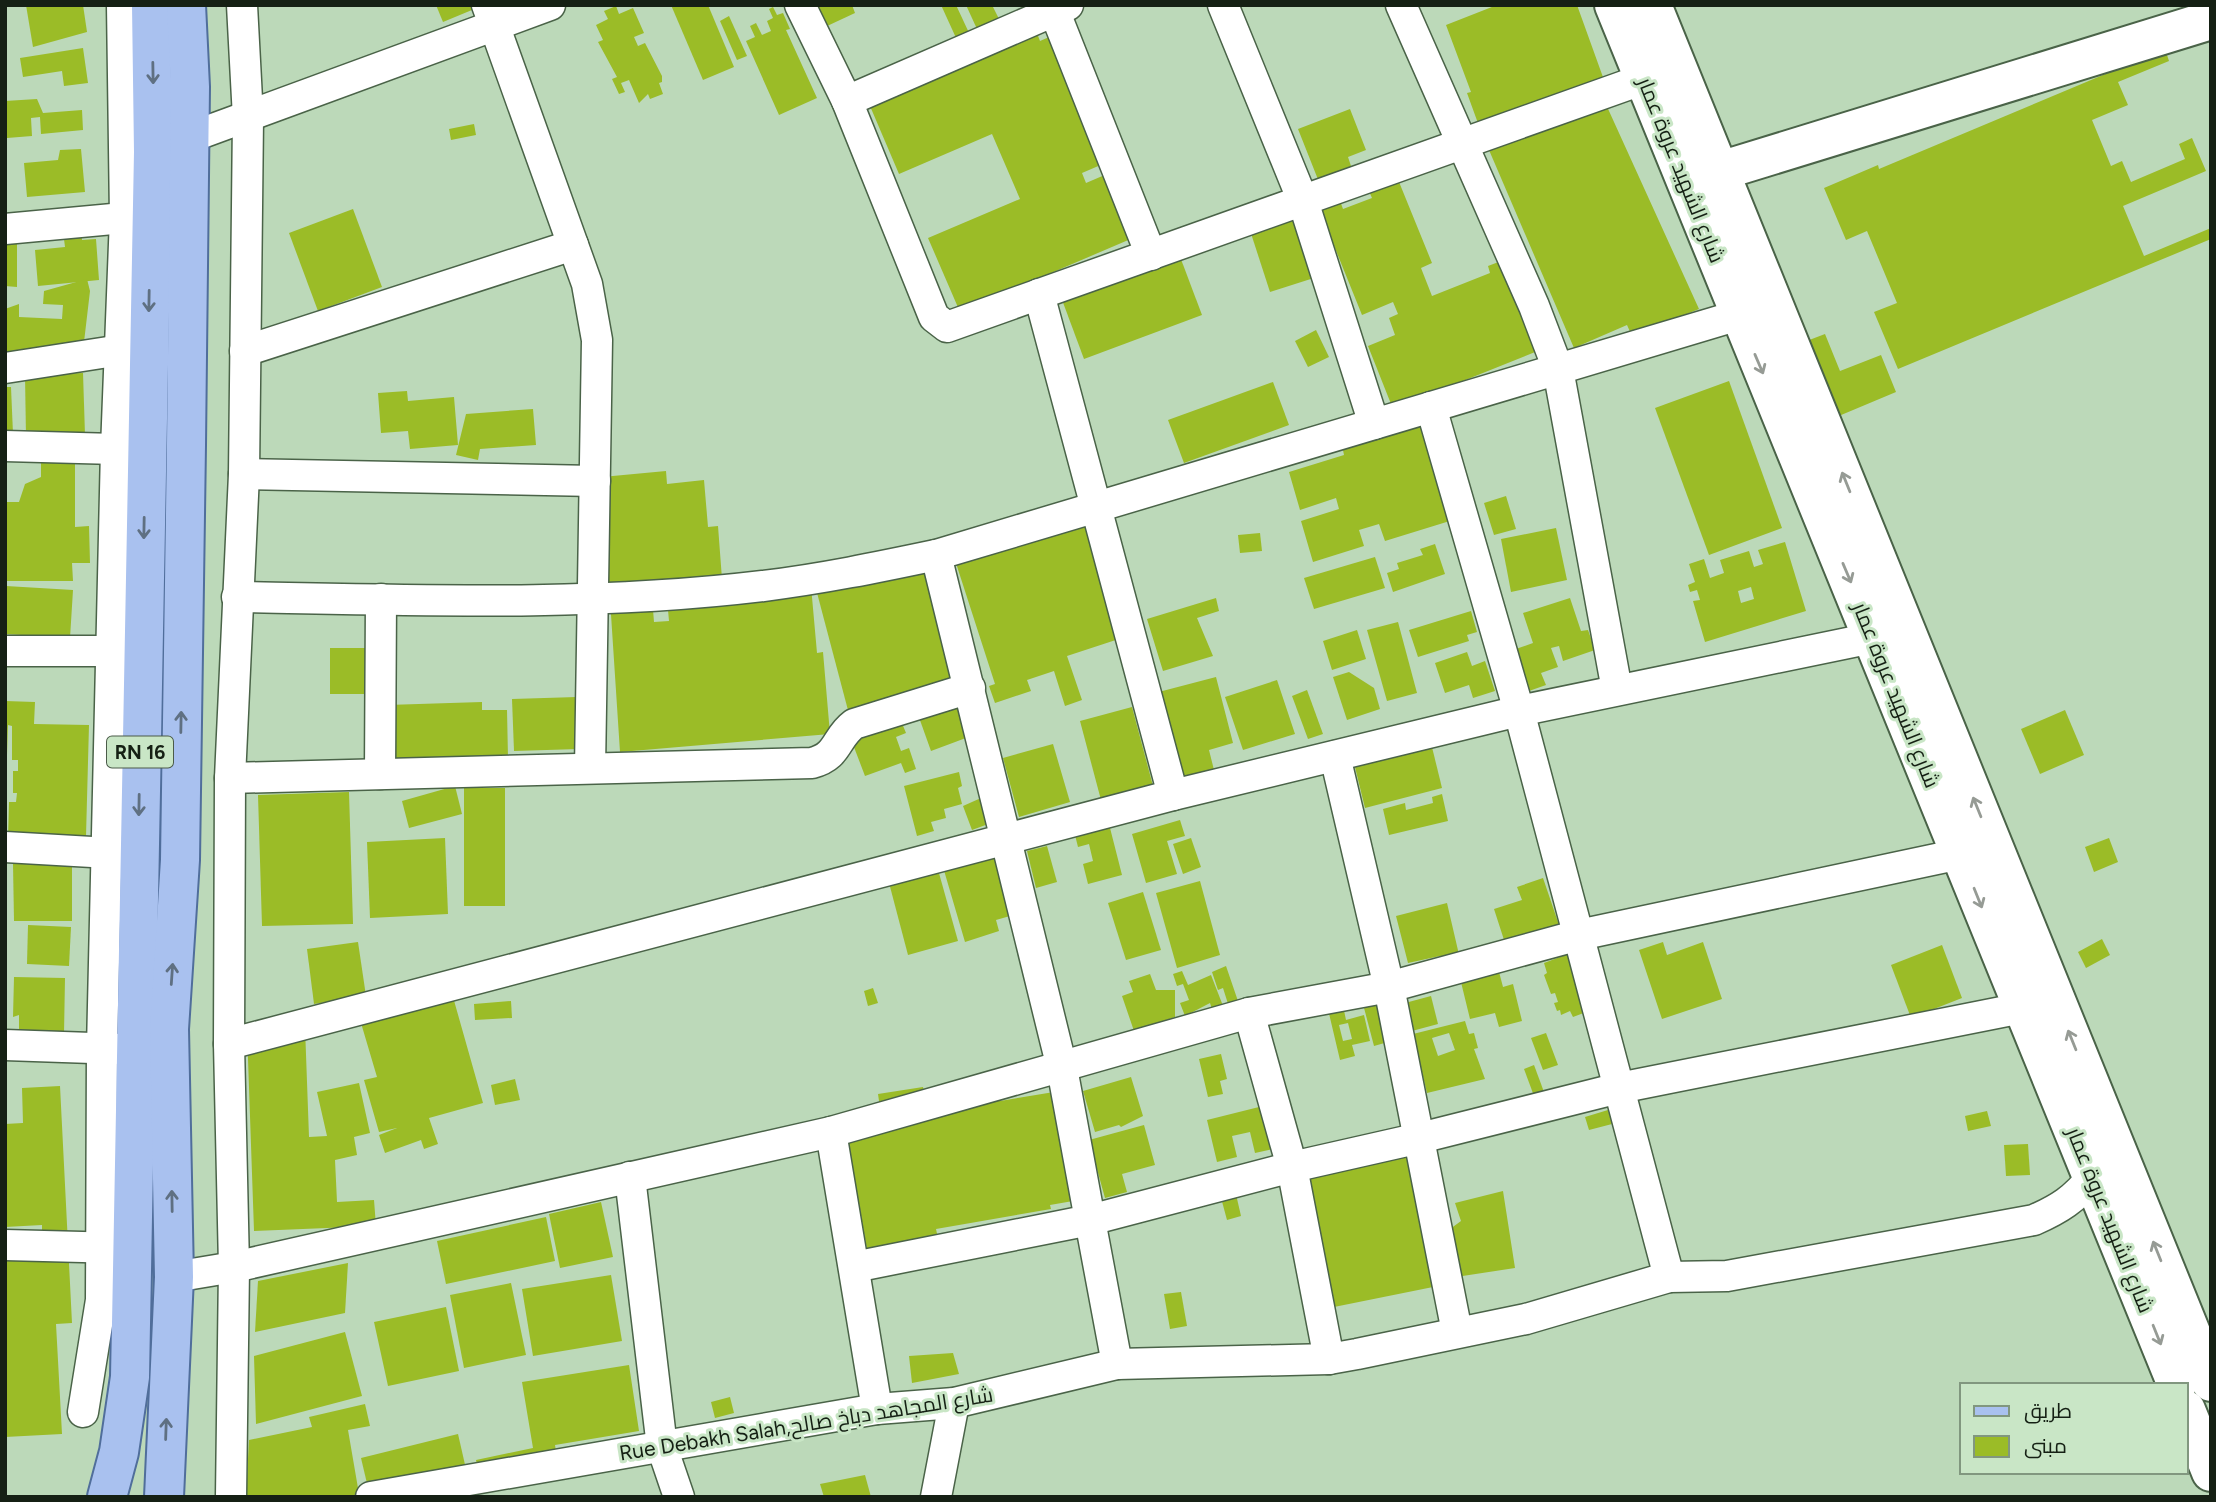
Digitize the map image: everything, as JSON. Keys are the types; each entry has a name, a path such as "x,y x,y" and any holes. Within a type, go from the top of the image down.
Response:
{"main road":[{"name":"RN 16","path":"151,5 155,216 180,860 169,1029 174,1278 164,1497"},
{"name":"RN 16","path":"107,1497 119,1452 130,1377 116,1247 123,853 155,216 190,137 186,5"},
{"path":"80,1497 119,1452"}],"street":[{"path":"5,847 123,853 114,650 116,449 121,350 155,216 122,5"},
{"path":"230,1497 234,1266 229,1044 230,778 244,474 248,118 242,5"},
{"path":"153,152 248,118 491,16 550,5"},
{"path":"800,5 847,101 938,322 953,327 1644,79"},
{"path":"1223,5 1303,201 1374,424"},
{"path":"1401,5 1534,306 1558,369 1617,690"},
{"name":"شارع الشهيد عروة عمار","path":"1614,5 2175,1383"},
{"name":"شارع الشهيد عروة عمار","path":"1652,5 2211,1382"},
{"path":"847,101 1058,7 1151,255"},
{"path":"491,16 587,284 597,340 590,768"},
{"path":"1720,171 2211,20"},
{"path":"5,229 155,216"},
{"path":"245,351 573,245"},
{"path":"1039,294 1173,795"},
{"path":"237,597 593,598 764,586 850,573 936,555 1739,315"},
{"path":"5,368 121,350"},
{"path":"1431,407 1519,711 1669,1277"},
{"path":"5,446 116,449"},
{"path":"244,474 595,481"},
{"path":"936,555 1062,1068 1117,1364"},
{"path":"380,774 381,599"},
{"path":"229,1044 1173,795 1519,711 1872,638"},
{"path":"5,651 114,650"},
{"path":"230,778 812,763 834,752 847,729 853,724 970,688"},
{"path":"1335,756 1390,988 1457,1332"},
{"path":"174,1278 831,1132 1249,1013 1390,988 1579,936 1960,854"},
{"path":"854,1267 1090,1220 1292,1167 1619,1088 2022,1008"},
{"path":"1249,1013 1292,1167 1329,1359"},
{"path":"5,1045 119,1049"},
{"path":"831,1132 877,1409"},
{"path":"630,1177 662,1447 679,1497"},
{"name":"Rue Debakh Salah,شارع المجاهد دباخ صالح","path":"371,1497 877,1409 954,1403 1117,1364 1329,1359 1526,1319 1669,1277 1727,1276 2034,1220 2060,1209 2080,1193 2092,1177"},
{"path":"5,1245 116,1247 101,1300 83,1412"},
{"path":"936,1497 954,1403"},
{"path":"2188,1415 2211,1472"}],"building":[{"path":"26,5 83,5 87,32 33,47"},
{"path":"436,5 484,5 443,22"},
{"path":"671,5 708,5 734,67 703,80"},
{"path":"852,5 855,13 825,27 816,7"},
{"path":"941,5 956,5 970,35 957,40"},
{"path":"966,5 992,5 999,19 977,29"},
{"path":"1497,5 1577,5 1604,80 1479,126 1467,93 1471,92 1446,25"},
{"path":"616,6 619,14 633,8 644,33 634,37 638,46 645,43 662,76 662,82 659,83 663,94 650,99 648,94 639,103 629,80 621,83 625,92 619,94 612,79 617,77 598,42 603,40 596,25 608,19 604,11"},
{"path":"773,7 777,15 783,13 790,29 786,30 817,98 779,115 746,41 755,37 750,26 756,23 762,35 771,31 767,21 773,18 769,9"},
{"path":"729,16 747,56 737,60 720,21"},
{"path":"1035,28 1040,41 1056,34 1110,161 1082,173 1086,183 1114,171 1147,232 960,312 928,238 1020,199 992,134 899,174 867,99"},
{"path":"83,48 88,83 64,86 62,71 23,77 20,58"},
{"path":"2165,49 2169,61 2118,82 2128,105 2092,120 2111,166 2122,161 2131,182 2185,159 2179,144 2192,138 2206,171 2123,206 2144,256 2211,228 2211,239 1898,369 1874,312 1897,303 1867,231 1846,240 1824,188 1878,165 1879,169"},
{"path":"37,99 43,113 82,110 83,130 41,134 40,117 31,118 32,136 7,138 5,101"},
{"path":"1604,100 1699,309 1632,336 1627,325 1574,348 1489,150"},
{"path":"1350,109 1366,150 1348,157 1352,169 1319,182 1298,129"},
{"path":"474,124 476,135 451,140 449,129"},
{"path":"81,149 85,192 27,197 24,163 58,160 60,150"},
{"path":"1397,177 1432,263 1421,268 1432,296 1490,273 1488,266 1509,258 1545,348 1393,409 1368,346 1395,335 1389,318 1398,314 1393,302 1362,315 1318,206 1339,198 1343,209 1372,198 1368,189"},
{"path":"1304,198 1317,277 1270,292 1246,218"},
{"path":"353,209 382,287 318,311 289,233"},
{"path":"66,215 68,239 77,239 76,231 81,230 82,240 96,239 99,280 38,286 35,250 65,247 64,239 26,242 24,218"},
{"path":"17,230 17,287 5,286 5,231"},
{"path":"1176,246 1202,315 1084,359 1058,289"},
{"path":"87,279 90,291 84,342 5,352 5,309 19,304 19,317 62,319 63,305 43,304 44,291"},
{"path":"1316,330 1329,357 1308,367 1295,341"},
{"path":"1825,334 1840,371 1881,355 1896,392 1834,418 1804,342"},
{"path":"83,373 85,435 26,437 25,375"},
{"path":"1729,381 1782,528 1709,555 1655,408"},
{"path":"1273,382 1289,425 1184,463 1168,420"},
{"path":"5,387 11,387 13,434 5,434"},
{"path":"407,391 408,401 454,397 458,445 410,449 408,431 381,433 378,393"},
{"path":"533,409 536,445 480,449 478,460 456,455 466,414"},
{"path":"1423,425 1453,520 1385,541 1379,524 1359,530 1364,546 1313,562 1301,521 1339,509 1336,498 1300,510 1289,472 1344,455 1343,450"},
{"path":"41,460 75,460 75,527 89,526 90,563 72,563 73,581 6,581 5,502 19,502 25,484 41,477"},
{"path":"666,471 667,484 704,480 708,527 718,526 722,579 651,585 654,622 669,621 667,599 811,586 817,653 823,652 830,734 620,752 602,477"},
{"path":"1506,496 1516,529 1494,535 1484,503"},
{"path":"1090,512 1131,635 1067,656 1082,700 1065,706 1054,671 1027,680 1031,691 995,703 989,686 995,684 954,557"},
{"path":"1556,528 1567,580 1511,592 1501,539"},
{"path":"1260,533 1262,551 1240,553 1238,535"},
{"path":"1785,542 1806,611 1705,642 1693,601 1700,600 1697,590 1690,592 1688,585 1695,582 1689,564 1704,559 1710,578 1724,573 1720,560 1749,551 1754,567 1763,564 1758,550","holes":["1751,587 1754,599 1741,603 1738,591"]},
{"path":"1435,544 1445,574 1393,592 1387,573 1399,569 1397,563 1423,555 1420,549"},
{"path":"938,556 970,676 849,714 816,589"},
{"path":"1375,557 1385,588 1314,609 1304,578"},
{"path":"6,586 73,590 70,638 5,634"},
{"path":"1216,598 1219,611 1197,618 1213,656 1163,671 1147,619"},
{"path":"1570,598 1581,631 1588,630 1595,650 1563,661 1559,646 1551,648 1558,667 1541,673 1546,685 1523,693 1510,651 1533,643 1523,613"},
{"path":"1471,611 1477,632 1467,635 1469,641 1418,657 1409,630"},
{"path":"1398,622 1417,693 1387,701 1367,630"},
{"path":"1357,630 1366,659 1332,670 1323,641"},
{"path":"330,648 369,648 369,694 330,694"},
{"path":"1467,652 1472,666 1485,661 1495,691 1473,698 1469,685 1445,693 1435,663"},
{"path":"1349,672 1374,688 1380,709 1347,720 1333,677"},
{"path":"1216,677 1233,743 1209,750 1214,770 1174,781 1151,694"},
{"path":"1277,680 1295,734 1243,750 1225,697"},
{"path":"1307,690 1323,734 1308,739 1292,696"},
{"path":"967,691 982,732 931,751 916,709"},
{"path":"577,697 579,749 514,751 512,699"},
{"path":"5,701 35,702 34,724 89,725 86,836 8,839 9,802 16,802 17,793 13,793 13,771 18,771 18,760 12,760 12,726 8,725 5,816"},
{"path":"482,702 482,710 507,710 508,758 388,761 387,705"},
{"path":"1132,707 1153,786 1101,800 1080,721"},
{"path":"2065,710 2084,755 2040,774 2021,729"},
{"path":"899,716 906,733 896,737 901,751 909,748 916,769 905,773 901,763 865,776 849,734"},
{"path":"1431,743 1442,788 1365,808 1354,763"},
{"path":"1053,744 1070,802 1019,817 1003,758"},
{"path":"959,772 962,786 958,788 962,804 944,809 946,818 931,822 934,831 917,836 904,786"},
{"path":"455,786 462,814 409,828 402,801"},
{"path":"464,788 505,788 505,906 464,906"},
{"path":"349,792 353,924 262,926 258,795"},
{"path":"1442,794 1448,821 1389,835 1383,809 1405,803 1406,810 1433,803 1432,797"},
{"path":"981,798 991,823 972,830 963,806"},
{"path":"1180,820 1185,836 1167,841 1177,874 1146,883 1132,834"},
{"path":"1109,824 1122,875 1088,884 1083,864 1093,861 1089,844 1078,847 1073,827"},
{"path":"445,838 448,914 370,918 367,842"},
{"path":"1191,838 1201,867 1183,874 1173,844"},
{"path":"2109,838 2118,862 2094,872 2085,847"},
{"path":"1047,846 1057,882 1036,888 1027,851"},
{"path":"998,851 1017,914 996,920 999,931 965,942 943,867"},
{"path":"72,863 72,921 14,921 13,864"},
{"path":"937,866 958,941 908,955 888,879"},
{"path":"1543,878 1559,925 1505,943 1494,909 1522,900 1517,887"},
{"path":"1200,881 1220,955 1177,968 1156,893"},
{"path":"1143,892 1161,950 1126,960 1108,903"},
{"path":"1447,903 1460,959 1442,963 1440,956 1408,963 1396,916"},
{"path":"28,925 71,927 69,966 27,964"},
{"path":"2102,939 2110,955 2086,968 2078,952"},
{"path":"358,942 366,996 314,1004 307,949"},
{"path":"1663,942 1667,955 1703,942 1722,999 1662,1019 1639,950"},
{"path":"1942,945 1962,998 1911,1018 1891,965"},
{"path":"1568,954 1589,1011 1573,1017 1570,1011 1561,1015 1560,1010 1557,1011 1555,993 1551,994 1544,975 1547,973 1544,963"},
{"path":"1226,966 1239,1004 1229,1007 1223,988 1218,990 1212,972"},
{"path":"1498,968 1503,987 1513,984 1522,1021 1499,1027 1495,1013 1470,1019 1460,978"},
{"path":"1182,971 1188,985 1211,975 1225,1011 1214,1015 1210,1003 1185,1016 1180,1003 1189,1000 1183,984 1177,986 1173,974"},
{"path":"1150,974 1156,990 1175,990 1175,1017 1134,1031 1122,996 1133,992 1129,981"},
{"path":"14,977 65,978 64,1034 19,1033 19,1015 13,1017"},
{"path":"873,988 878,1003 868,1006 864,991"},
{"path":"1431,996 1438,1024 1412,1031 1405,1003"},
{"path":"453,997 483,1103 429,1118 438,1144 424,1149 421,1140 385,1153 379,1135 397,1128 379,1132 364,1080 377,1077 361,1023"},
{"path":"1384,998 1395,1040 1374,1046 1363,1004"},
{"path":"511,1001 512,1018 475,1020 474,1004"},
{"path":"1342,1001 1346,1020 1364,1015 1370,1041 1352,1045 1355,1056 1340,1060 1327,1005","holes":["1348,1023 1352,1039 1343,1041 1339,1025"]},
{"path":"1465,1021 1469,1034 1474,1033 1478,1048 1474,1049 1485,1079 1427,1093 1413,1034","holes":["1449,1033 1455,1050 1438,1056 1432,1038"]},
{"path":"305,1027 309,1137 327,1136 317,1092 359,1083 370,1133 354,1137 357,1155 335,1160 337,1202 374,1200 376,1226 254,1231 247,1030"},
{"path":"1546,1033 1558,1065 1543,1070 1531,1038"},
{"path":"1221,1054 1227,1079 1220,1081 1223,1094 1208,1097 1199,1059"},
{"path":"1534,1065 1544,1092 1534,1096 1524,1069"},
{"path":"1131,1077 1143,1116 1121,1127 1119,1125 1095,1132 1083,1091"},
{"path":"515,1079 520,1100 495,1105 491,1085"},
{"path":"60,1086 72,1323 56,1324 62,1434 5,1437 5,1246 42,1244 42,1225 5,1227 5,1124 23,1123 22,1088"},
{"path":"923,1087 927,1108 999,1092 1000,1101 1054,1092 1073,1201 1050,1205 1051,1209 936,1229 939,1243 868,1255 843,1115 880,1108 878,1094"},
{"path":"1263,1106 1273,1149 1255,1153 1250,1132 1232,1136 1237,1157 1217,1162 1207,1120"},
{"path":"1608,1110 1612,1124 1589,1130 1585,1117"},
{"path":"1987,1111 1991,1126 1968,1131 1965,1116"},
{"path":"1144,1125 1155,1165 1122,1174 1127,1192 1105,1198 1089,1140"},
{"path":"2028,1144 2030,1175 2006,1176 2004,1145"},
{"path":"1412,1153 1438,1286 1334,1307 1307,1174"},
{"path":"1235,1190 1241,1216 1227,1220 1220,1194"},
{"path":"1503,1191 1515,1268 1456,1277 1446,1232 1461,1221 1455,1203"},
{"path":"601,1202 613,1257 560,1268 549,1214"},
{"path":"546,1217 555,1261 446,1284 437,1241"},
{"path":"348,1263 345,1313 255,1332 258,1281"},
{"path":"611,1275 622,1341 533,1356 522,1289"},
{"path":"511,1283 526,1355 464,1368 450,1295"},
{"path":"1181,1292 1187,1326 1170,1329 1164,1294"},
{"path":"446,1307 459,1371 388,1386 374,1322"},
{"path":"345,1332 362,1396 256,1424 254,1356"},
{"path":"953,1353 959,1374 912,1383 909,1356"},
{"path":"629,1365 639,1431 555,1445 557,1458 479,1473 476,1460 533,1448 522,1382"},
{"path":"730,1397 734,1413 715,1418 711,1402"},
{"path":"365,1404 370,1426 348,1430 359,1494 343,1497 246,1497 249,1440 312,1427 309,1417"},
{"path":"458,1434 466,1469 369,1492 361,1458"},
{"path":"865,1475 871,1497 824,1497 820,1484"}]}
